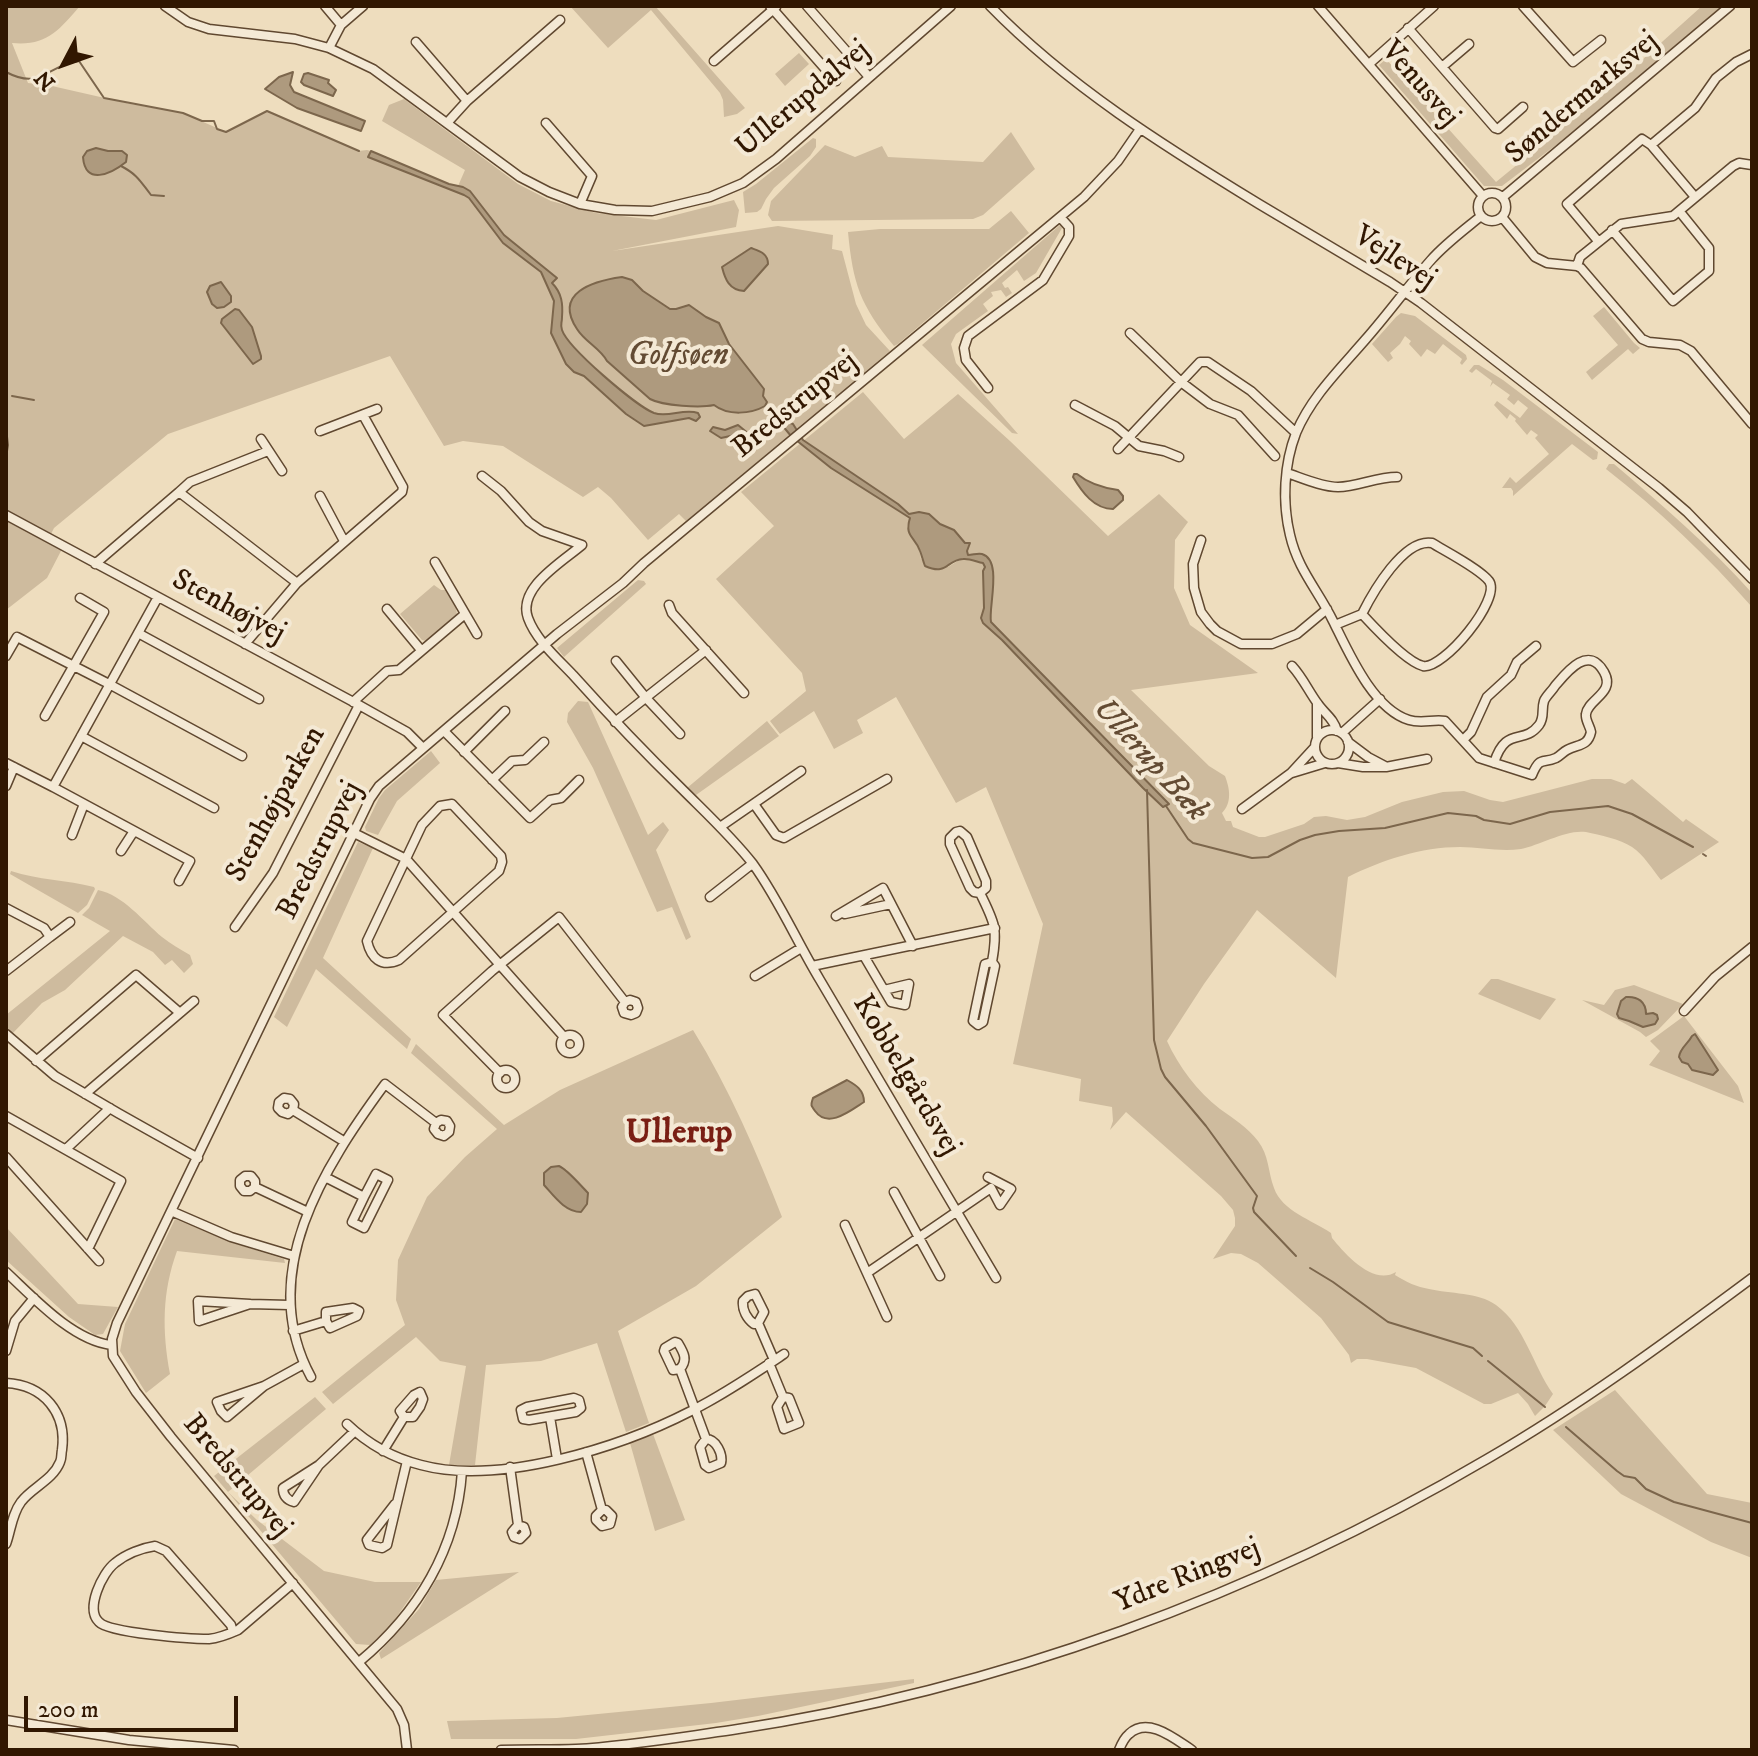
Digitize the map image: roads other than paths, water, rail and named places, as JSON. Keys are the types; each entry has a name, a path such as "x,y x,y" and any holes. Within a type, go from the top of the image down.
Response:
{"street":[{"name":"Ullerupdalvej","path":"165,6 188,22 209,29 295,39 329,48 373,69 520,177 549,192 580,204 615,210 652,211 710,197 743,183 776,159 951,6"},
{"path":"325,6 341,25"},
{"path":"329,48 341,25 363,6"},
{"path":"807,6 869,77"},
{"name":"Vejlevej","path":"990,6 1065,73 1140,129 1421,303 1659,488 1704,528 1752,579"},
{"name":"Venusvej","path":"1318,6 1483,196"},
{"path":"1369,64 1434,6"},
{"path":"1523,6 1573,62 1601,40"},
{"name":"Søndermarksvej","path":"1503,197 1730,6"},
{"path":"714,61 773,7 836,81"},
{"path":"447,123 467,101 560,20"},
{"path":"1408,28 1496,129 1523,107"},
{"path":"416,42 467,101"},
{"path":"1442,67 1469,44"},
{"path":"1651,145 1695,108 1716,78 1752,54"},
{"path":"546,123 592,176 580,204"},
{"name":"Bredstrupvej","path":"407,1750 404,1725 397,1709 171,1437 116,1363 111,1345 117,1323 379,786 545,644 600,602 1060,217 1102,179 1140,129"},
{"path":"1598,241 1567,204 1642,139 1651,145 1695,197"},
{"path":"1577,266 1580,257 1621,224 1673,216 1733,166 1739,163 1752,165"},
{"path":"1493,192 1503,197 1506,210 1504,219 1489,221 1481,216 1478,208 1483,196 1493,192"},
{"path":"1612,230 1673,301 1709,271 1709,248 1680,212"},
{"path":"1481,216 1432,259 1309,407 1296,433 1287,473 1286,514 1304,572 1362,675 1380,699 1406,720 1424,723 1445,721 1479,758 1494,763 1532,775 1540,762 1556,758 1587,742 1591,732 1586,712 1604,691 1606,683 1601,667 1585,661 1572,666 1545,698 1541,722 1532,732 1507,741 1494,763"},
{"path":"988,388 966,360 964,348 968,336 1043,280 1069,236 1069,227 1060,217"},
{"path":"1504,219 1540,261 1577,266 1642,339 1680,345 1691,351 1752,424"},
{"path":"1130,333 1181,382 1210,404 1238,415 1275,456"},
{"path":"1118,449 1200,362 1208,362 1251,391 1296,433"},
{"path":"1075,405 1115,426 1139,446 1179,457"},
{"path":"320,431 377,409"},
{"path":"245,644 297,583 402,492 403,487 363,415"},
{"path":"261,439 282,471"},
{"path":"95,564 190,482 268,451"},
{"path":"1287,473 1332,487 1381,477 1397,477"},
{"name":"Kobbelgårdsvej","path":"482,476 542,531 582,545 534,585 528,594 527,615 538,635 615,722 720,827 752,864 996,1278"},
{"path":"179,492 297,583"},
{"path":"320,496 344,541"},
{"name":"Stenhøjvej","path":"6,515 356,703 407,732 423,748"},
{"path":"1201,540 1193,564 1194,588 1201,612 1217,631 1241,644 1272,644 1297,634 1327,609"},
{"path":"1335,625 1362,614 1370,597 1395,564 1416,544 1424,542 1432,543 1481,574 1492,589 1475,623 1449,652 1431,666 1415,663 1362,614"},
{"path":"435,562 477,634"},
{"path":"53,787 158,597"},
{"path":"45,716 104,612 80,598"},
{"path":"669,605 672,613 744,693"},
{"path":"387,609 421,650"},
{"path":"356,703 387,671 399,670 465,614"},
{"path":"138,633 259,699"},
{"path":"6,656 17,637 242,756"},
{"path":"1463,740 1471,732 1487,697 1511,675 1517,662 1536,646"},
{"path":"615,722 706,650"},
{"path":"616,661 680,734"},
{"path":"1292,666 1348,742 1386,767"},
{"path":"1317,737 1326,730 1340,732 1380,699"},
{"name":"Stenhøjparken","path":"235,927 273,873 356,703"},
{"path":"1243,809 1291,773 1314,748 1317,703"},
{"path":"464,752 505,711"},
{"path":"444,731 530,818 550,800 561,798 579,780"},
{"path":"81,736 214,808"},
{"path":"492,780 512,761 525,760 544,742"},
{"path":"1338,763 1347,754 1348,742"},
{"path":"1314,748 1325,763"},
{"path":"1291,773 1325,763 1386,767 1427,759"},
{"path":"6,786 10,765 190,861 179,881"},
{"path":"720,827 801,771"},
{"path":"754,804 776,835 784,838 887,779"},
{"path":"72,835 84,804"},
{"path":"452,804 501,856 502,862 499,871 399,960 382,963 369,949 367,941 406,859 427,818 440,806 452,804"},
{"path":"121,851 134,831"},
{"path":"960,831 967,837 986,881 986,888 980,893 970,888 950,844 950,838 956,832 960,831"},
{"path":"354,833 406,859 564,1037"},
{"path":"710,897 752,864"},
{"path":"891,904 836,916 883,888 913,946"},
{"path":"980,893 995,928 996,940 992,962 995,966 983,1022 978,1025 973,1021 985,964 992,962"},
{"path":"6,908 44,928 50,937"},
{"path":"500,1073 443,1015 559,917 625,1002"},
{"path":"6,971 70,922"},
{"name":"Kobbelgårdsvej","path":"812,966 995,928"},
{"path":"1684,1011 1715,977 1752,947"},
{"path":"755,976 801,948"},
{"name":"Kobbelgårdsvej","path":"864,956 884,990"},
{"path":"36,1061 136,975 180,1013"},
{"path":"85,1094 194,1001"},
{"path":"6,1034 55,1076 198,1158"},
{"path":"311,1377 293,1331 289,1305 290,1281 294,1256 308,1212 325,1177 385,1084 436,1123"},
{"path":"66,1149 110,1108"},
{"path":"293,1110 345,1142"},
{"path":"6,1116 121,1181 88,1249"},
{"path":"6,1157 99,1261"},
{"path":"376,1174 388,1180 364,1228 352,1222 364,1197 376,1174"},
{"path":"325,1177 364,1197"},
{"path":"255,1187 308,1212"},
{"path":"867,1273 991,1188"},
{"path":"894,1192 940,1276"},
{"path":"171,1211 231,1237 294,1256"},
{"path":"845,1225 887,1317"},
{"path":"6,1272 47,1310 86,1337 111,1345"},
{"name":"Ydre Ringvej","path":"501,1750 571,1749 669,1739 763,1725 893,1699 1067,1649 1188,1605 1343,1537 1488,1459 1587,1397 1752,1278"},
{"path":"6,1351 15,1321 34,1298"},
{"path":"250,1304 199,1321 198,1301 289,1305"},
{"path":"293,1331 326,1321"},
{"path":"758,1323 783,1397"},
{"path":"319,1465 283,1488 286,1497 294,1502 319,1465 351,1428 383,1451 437,1468 462,1471 557,1459 631,1438 694,1409 784,1354"},
{"path":"264,1386 227,1417 221,1411 217,1402 264,1386 304,1364"},
{"path":"680,1369 706,1439"},
{"path":"6,1383 41,1393 56,1409 64,1434 60,1462 46,1480 21,1501 6,1544"},
{"path":"561,1400 579,1400 581,1408 576,1412 550,1417 523,1419 521,1410 561,1400"},
{"path":"383,1451 404,1417"},
{"path":"550,1417 557,1459"},
{"path":"586,1452 602,1510"},
{"path":"395,1504 367,1540 369,1545 382,1548 387,1545 407,1461"},
{"path":"510,1467 518,1525"},
{"path":"359,1662 397,1628 427,1586 448,1540 458,1503 462,1471"},
{"path":"233,1632 231,1625 166,1551 155,1546 113,1564 93,1602 96,1619 105,1627 211,1639 233,1632 238,1630 293,1583"},
{"path":"6,1720 129,1740 234,1750"},
{"path":"1119,1750 1128,1734 1144,1727 1156,1729 1192,1750"}],"water":[{"path":"293,72 290,85 294,92 365,121 361,131 297,108 265,89 279,77"},
{"path":"304,74 329,80 328,83 336,90 333,96 304,85 301,82"},
{"path":"96,148 122,151 127,155 126,162 100,175 88,172 83,157 87,151"},
{"path":"371,151 470,191 504,235 557,278 552,283 561,299 562,330 576,350 633,400 654,413 693,412 700,417 696,421 689,418 644,426 584,376 574,372 566,364 551,333 554,301 541,272 503,243 469,198 368,157"},
{"path":"751,248 765,255 768,264 744,291 735,289 728,283 722,267"},
{"name":"Golfsøen","path":"622,277 632,280 670,309 689,305 719,323 729,344 764,389 765,406 740,413 714,405 682,406 656,401 607,361 577,329 570,306 580,291 599,282"},
{"path":"221,282 231,296 231,302 217,308 207,292 210,286"},
{"path":"235,309 252,327 261,356 253,364 221,323"},
{"path":"777,418 793,424 803,440 909,514 929,514 940,524 954,530 965,543 970,543 968,555 982,554 988,558 993,574 991,622 1169,804 1163,807 1143,788 983,623 983,563 965,559 938,569 925,566 918,546 909,533 910,518 831,468 782,425 773,424 762,440 753,444 735,435 721,438 710,431 713,427 725,430 738,425 749,434 757,435 767,422"},
{"path":"1074,474 1096,485 1118,490 1123,500 1113,509 1094,503 1073,477"},
{"path":"1626,997 1640,1001 1645,1006 1646,1014 1657,1015 1655,1024 1643,1027 1619,1018 1617,1014 1621,1001"},
{"path":"1695,1034 1718,1070 1713,1075 1692,1070 1679,1057"},
{"path":"847,1080 861,1091 864,1102 839,1117 820,1116 812,1106 813,1098"},
{"path":"559,1166 588,1193 587,1204 581,1212 565,1206 544,1185 544,1173 551,1167"}],"waterway":[{"name":"Ullerup Bæk","path":"6,72 18,77 36,78 79,61 104,98 183,113 202,121 214,121 217,129 226,132 267,111 359,151"},
{"path":"121,166 135,175 151,195 164,196"},
{"path":"12,396 34,400"},
{"path":"6,428 6,457"},
{"path":"1147,790 1154,1040 1161,1069 1257,1196 1254,1212 1296,1256"},
{"name":"Ullerup Bæk","path":"1166,806 1193,843 1252,858 1268,857 1315,835 1385,828 1448,813 1510,824 1550,812 1608,806 1632,814 1693,847"},
{"path":"1310,1268 1388,1322 1473,1348 1482,1356"},
{"path":"1488,1361 1545,1407"},
{"path":"1566,1427 1617,1471 1635,1478 1646,1489 1674,1502 1752,1523"}],"district":[{"name":"Ullerup","path":"679,1135"}]}
